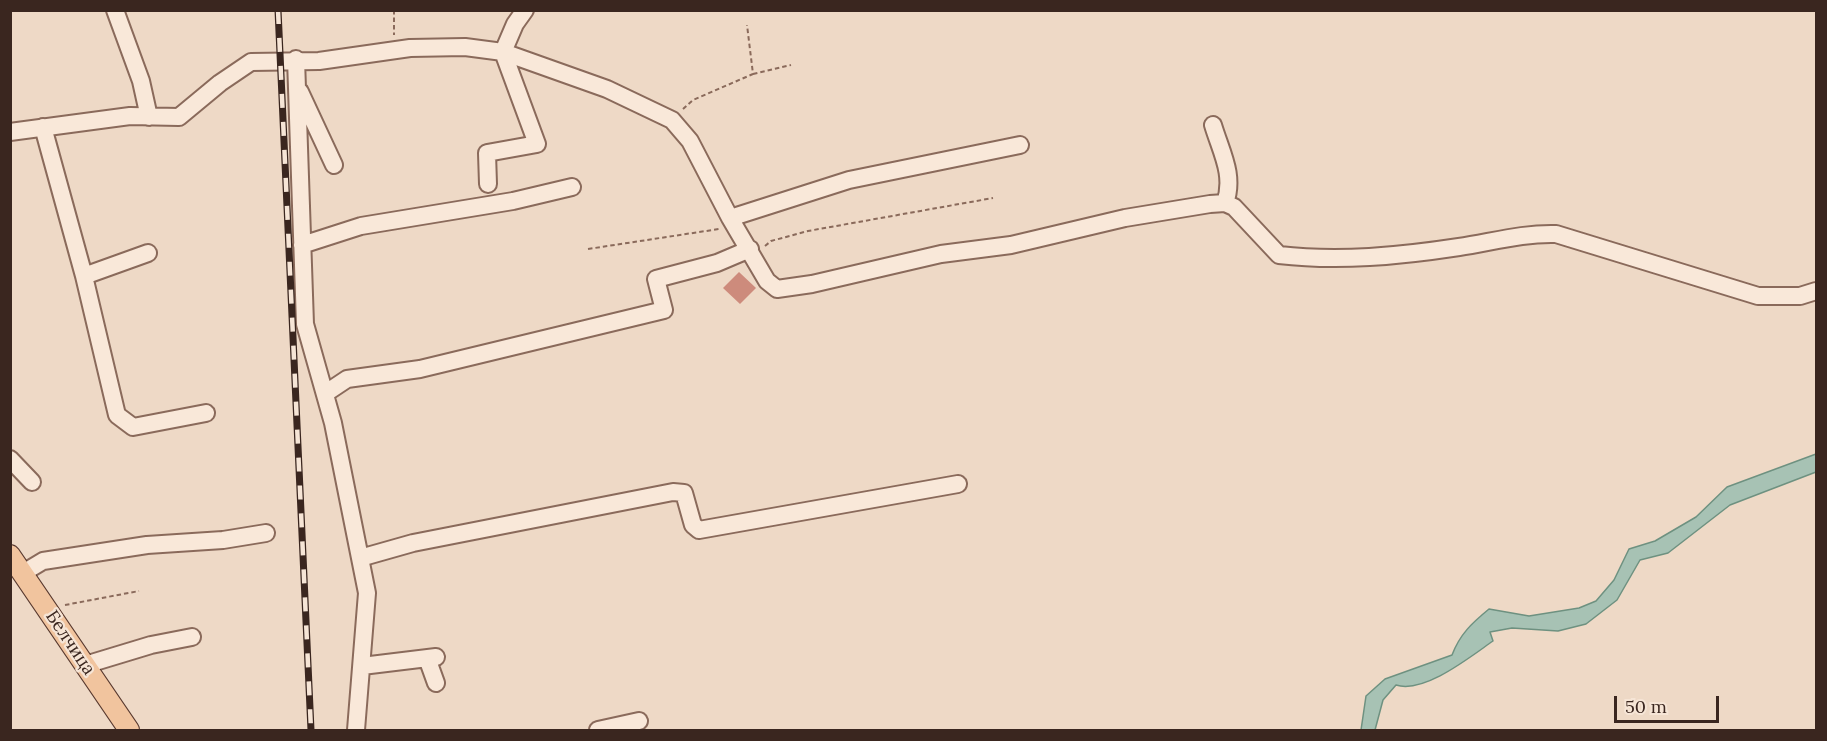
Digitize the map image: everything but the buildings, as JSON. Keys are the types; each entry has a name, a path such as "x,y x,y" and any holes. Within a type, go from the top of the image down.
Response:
{"main road":[{"name":"Белчица","path":"10,555 129,730"}],"street":[{"path":"115,10 141,81 149,117"},
{"path":"488,184 487,153 537,144 503,52 515,24 525,10"},
{"path":"10,132 130,116 179,117 219,83 251,62 319,60 394,50 465,46 503,52 607,89 672,120 702,160 733,222 767,281 777,290 941,254 1011,245 1125,218 1192,206 1225,203 1247,218 1279,255 1377,256 1458,247 1522,235 1556,234 1758,296 1790,297 1816,291"},
{"path":"296,59 307,338 326,393 368,606 356,730"},
{"path":"297,86 334,165"},
{"path":"1212,125 1228,169 1231,188 1225,203"},
{"path":"43,128 84,276 117,415 133,427 206,413"},
{"path":"733,222 849,180 1020,145"},
{"path":"302,245 361,226 513,201 572,188"},
{"path":"326,393 347,380 420,369 664,310 656,279 752,252"},
{"path":"84,276 148,253"},
{"path":"10,459 32,482"},
{"path":"360,558 413,543 673,492 684,493 693,525 699,530 958,484"},
{"path":"23,573 43,561 147,545 232,539 266,533"},
{"path":"85,665 151,645 192,637"},
{"path":"362,666 432,658 436,683"},
{"path":"598,730 639,721"}],"path":[{"path":"394,10 394,50"},
{"path":"747,25 753,74"},
{"path":"672,120 693,100 753,74 791,65"},
{"path":"752,252 771,241 808,231 993,198"},
{"path":"588,249 733,222"},
{"path":"50,613 70,602 139,591"}],"shaded area":[{"path":"1816,454 1816,472 1730,505 1668,553 1640,560 1617,600 1586,624 1558,631 1512,628 1490,632 1493,641 1446,672 1420,684 1396,685 1383,700 1375,730 1361,730 1366,696 1385,679 1452,655 1467,629 1489,609 1529,616 1579,608 1596,601 1614,580 1629,549 1655,541 1696,517 1727,487"}],"railway":[{"path":"278,10 311,730"}]}
